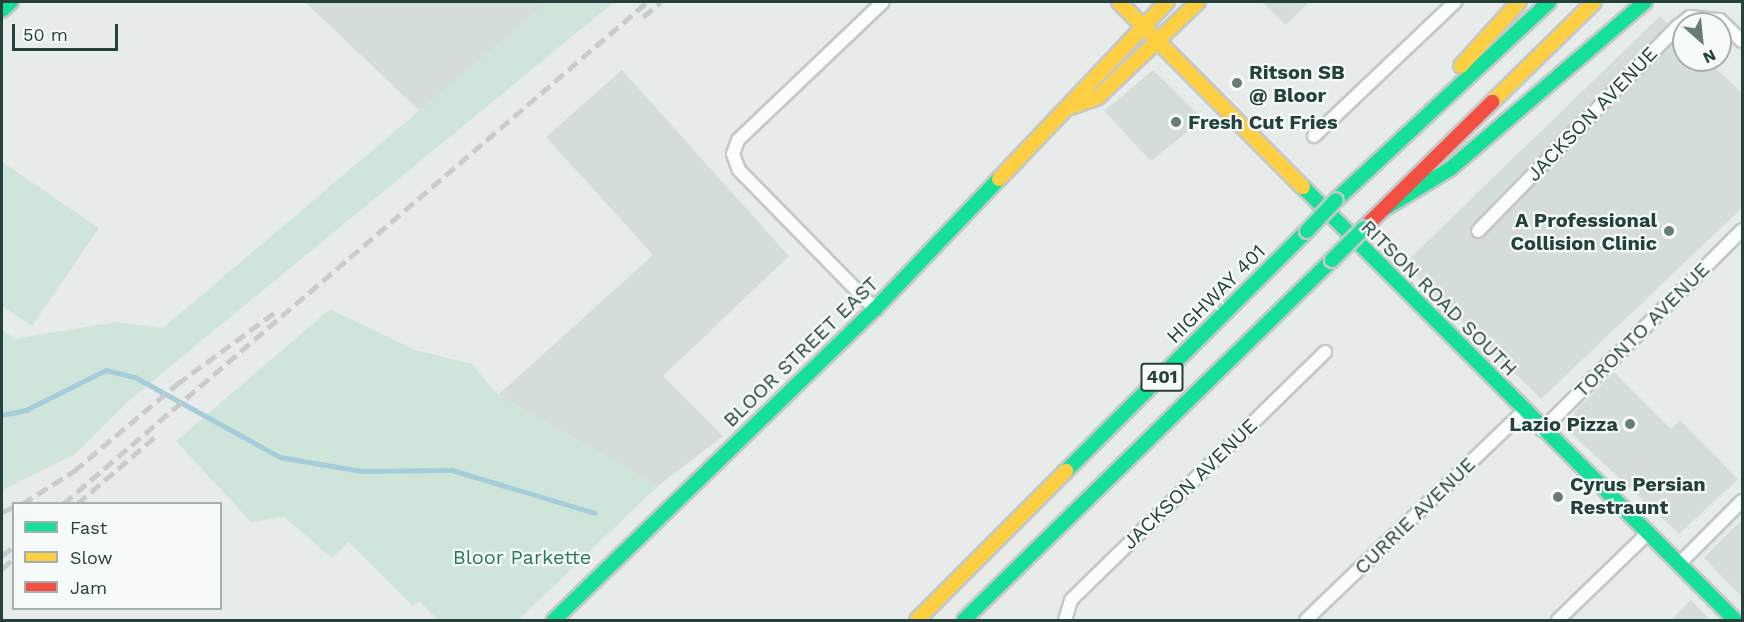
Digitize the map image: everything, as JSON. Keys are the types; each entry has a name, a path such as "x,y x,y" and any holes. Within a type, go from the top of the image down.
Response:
{"main road":[{"path":"2,10 11,2"},
{"name":"RITSON ROAD SOUTH","path":"1119,2 1734,621"},
{"name":"BLOOR STREET EAST","path":"554,621 874,309 1071,107 1085,83 1167,2"},
{"name":"BLOOR STREET EAST","path":"1071,107 1098,97 1198,2"},
{"path":"1375,162 1519,2"},
{"name":"HIGHWAY 401","path":"917,621 1375,162 1549,2"},
{"name":"401","path":"964,621 1593,2"},
{"path":"1384,209 1450,170 1645,2"}],"street":[{"path":"874,309 739,170 733,154 738,140 883,2"},
{"path":"1314,136 1455,2"},
{"name":"JACKSON AVENUE","path":"1478,231 1678,26 1690,17 1720,21 1743,41"},
{"name":"TORONTO AVENUE","path":"1542,429 1743,230"},
{"name":"JACKSON AVENUE","path":"1065,621 1071,600 1325,352"},
{"name":"CURRIE AVENUE","path":"1306,621 1524,411"},
{"path":"1678,564 1743,501"},
{"path":"1557,621 1647,534"}],"shaded area":[{"path":"305,2 554,2 424,115"},
{"path":"1262,2 1309,2 1286,25"},
{"path":"1660,16 1672,28 1672,72 1720,72 1742,93 1742,208 1541,399 1404,264"},
{"path":"622,70 789,256 663,376 723,436 658,486 498,395 653,255 546,137"},
{"path":"1153,70 1203,119 1151,161 1104,111"},
{"path":"1614,372 1671,429 1680,420 1738,479 1679,534 1572,434 1574,412"},
{"path":"1742,520 1742,597 1704,558"},
{"path":"1691,600 1710,620 1671,620"}],"green space":[{"path":"547,2 614,2 132,398 75,454 2,490 2,330 15,339 115,322 163,328"},
{"path":"2,162 99,228 32,326 2,306"},
{"name":"Bloor Parkette","path":"330,309 415,350 472,364 498,395 658,486 518,620 438,620 419,601 413,606 349,542 332,558 284,517 251,522 176,441"}],"waterway":[{"path":"2,415 26,410 106,370 135,377 280,457 361,471 452,470 595,513"}],"railway":[{"path":"65,502 647,2"},
{"path":"643,17 661,2"},
{"path":"25,502 74,471 177,384 278,310"},
{"path":"79,502 158,434"},
{"path":"2,512 12,508"},
{"path":"2,556 12,548"},
{"path":"2,569 12,560"}],"traffic: fast":[{"path":"2,10 11,2"},
{"path":"1336,200 1549,2"},
{"path":"1384,209 1450,169 1645,2"},
{"path":"554,620 875,309 999,179"},
{"path":"1303,187 1735,620"},
{"path":"1307,231 1336,200"},
{"path":"1332,260 1364,228"},
{"path":"1066,471 1307,231"},
{"path":"964,620 1332,260"}],"traffic: slow":[{"path":"1119,2 1303,187"},
{"path":"999,179 1167,2"},
{"path":"1071,107 1098,97 1198,2"},
{"path":"1461,66 1519,2"},
{"path":"1492,102 1594,2"},
{"path":"917,620 1066,471"}],"traffic: jam":[{"path":"1364,228 1492,102"}],"place":[{"name":"Ritson SB @ Bloor","path":"1237,83"},
{"name":"Fresh Cut Fries","path":"1176,122"},
{"name":"A Professional Collision Clinic","path":"1669,231"},
{"name":"Lazio Pizza","path":"1630,424"},
{"name":"Cyrus Persian Restraunt","path":"1558,497"}]}
